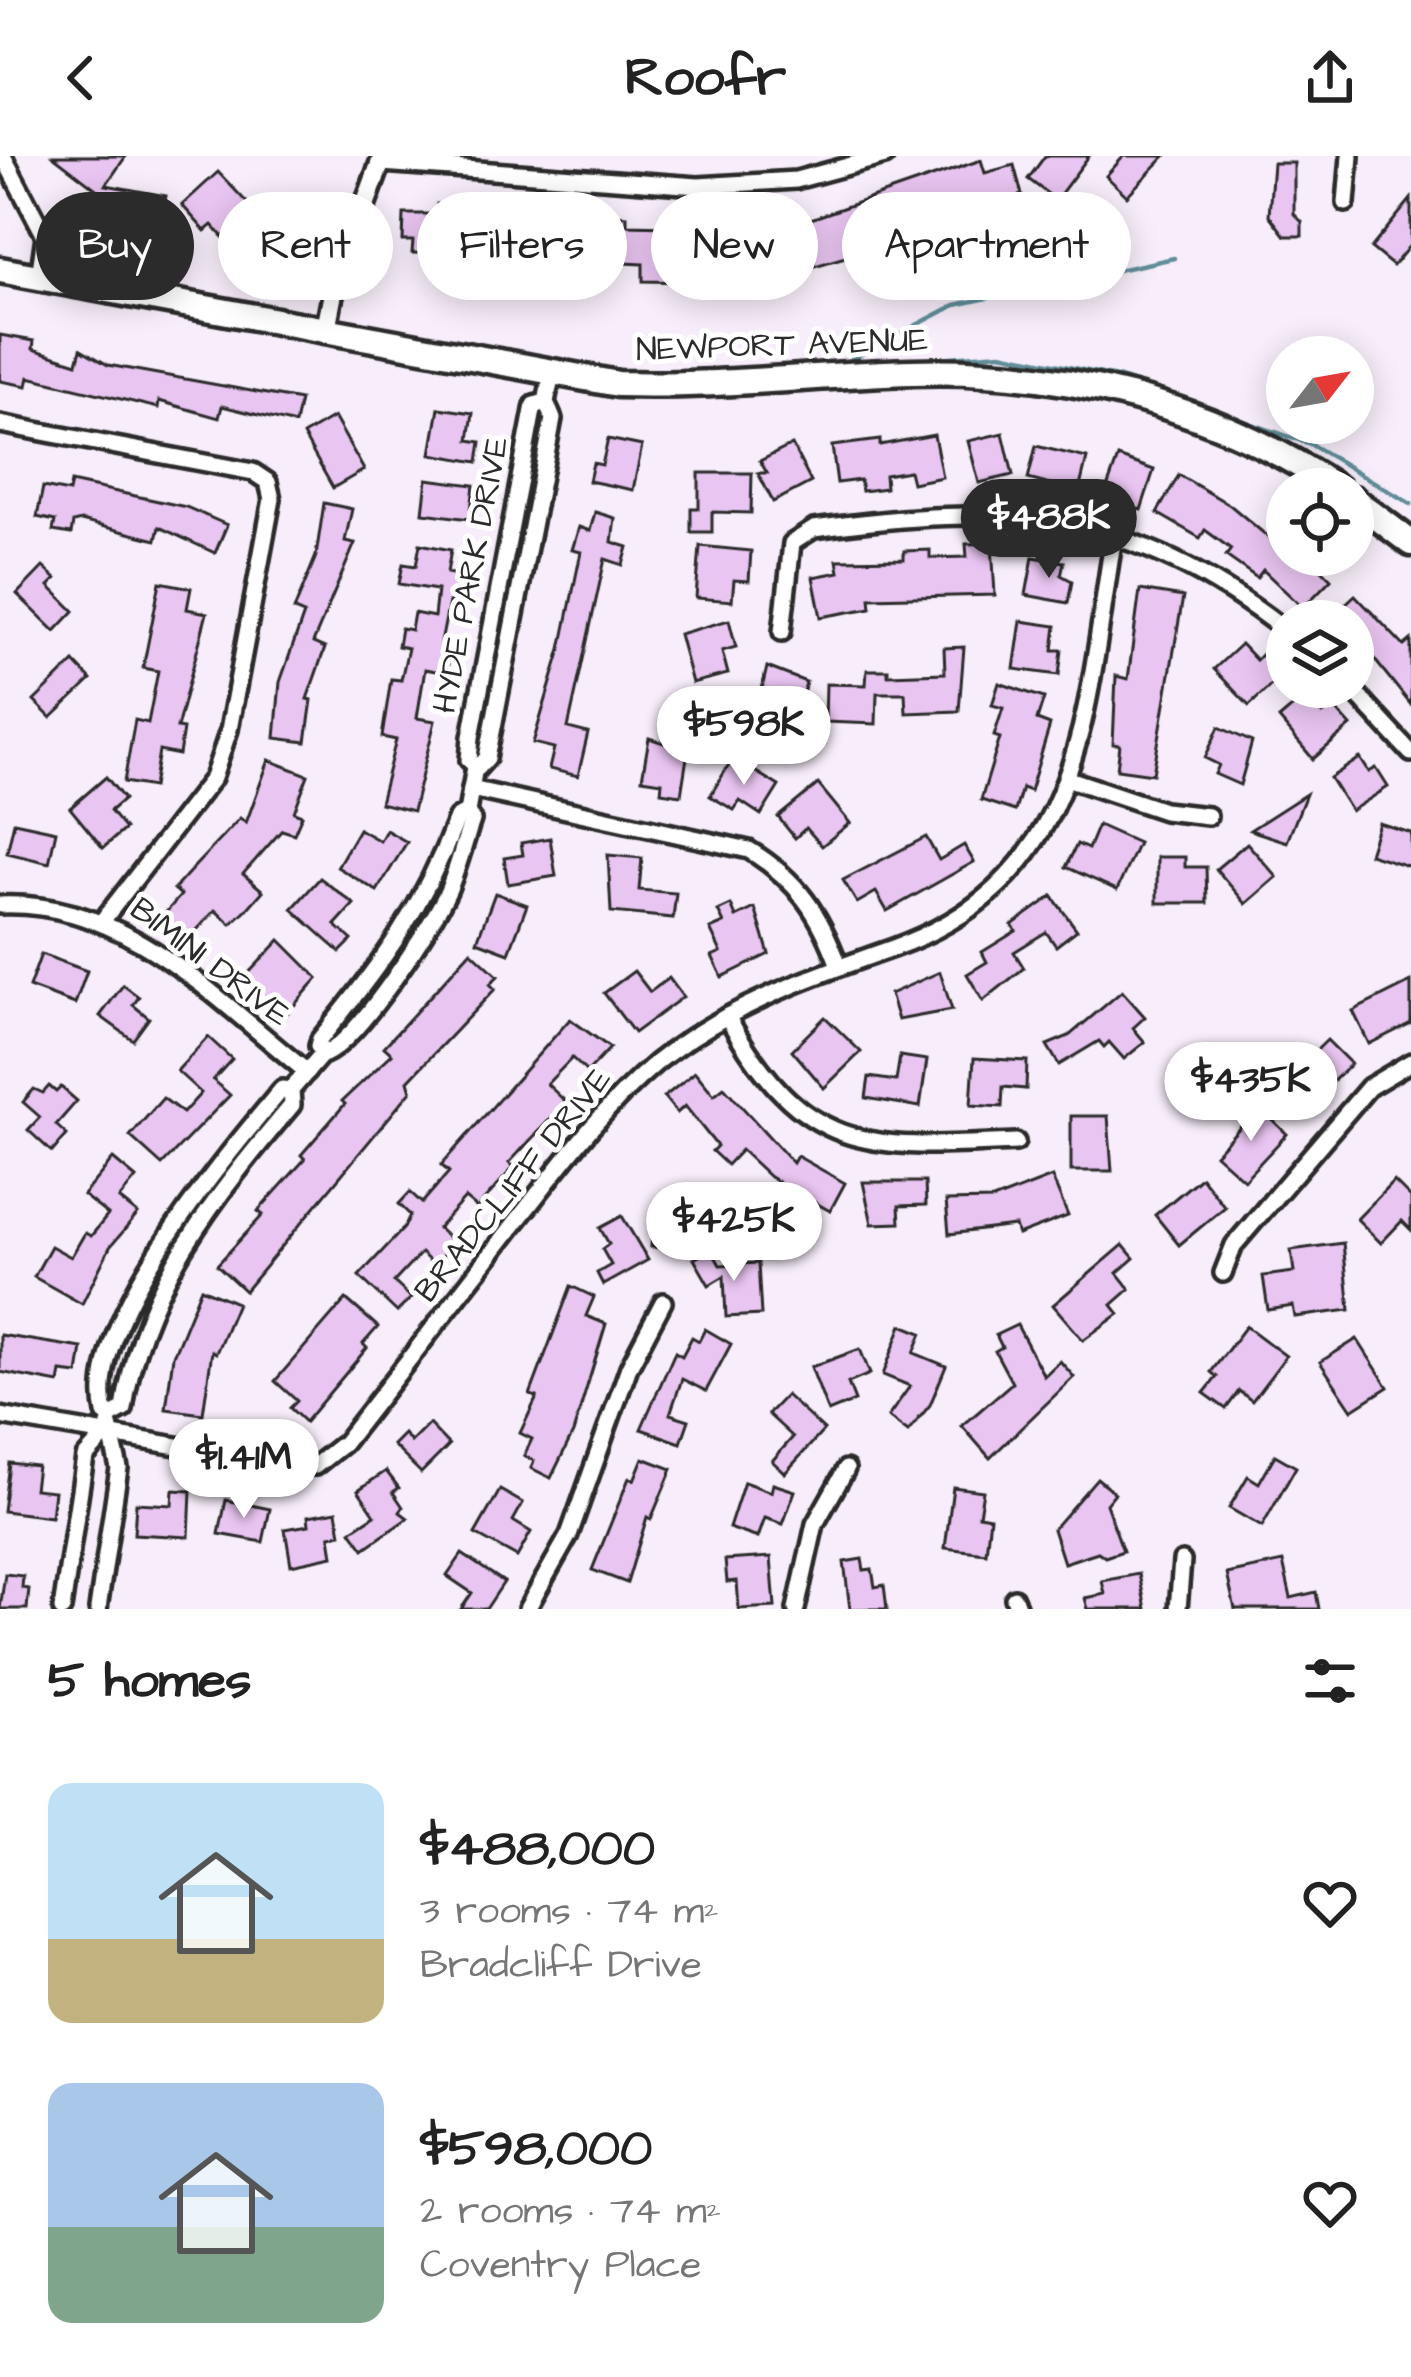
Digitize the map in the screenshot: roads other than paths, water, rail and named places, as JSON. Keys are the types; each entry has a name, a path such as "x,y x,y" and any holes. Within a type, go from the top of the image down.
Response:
{"main road":[{"name":"NEWPORT AVENUE","path":"0,270 36,276"},
{"name":"NEWPORT AVENUE","path":"166,300 618,384 691,387 912,372 1056,379 1165,407 1276,451 1304,468"},
{"path":"1374,516 1411,543"}],"street":[{"path":"3,156 36,220"},
{"path":"326,329 334,293 382,159 698,186 796,180 885,156"},
{"path":"1346,202 1350,156"},
{"name":"HYDE PARK DRIVE","path":"98,1609 119,1468 103,1406 113,1348 139,1282 202,1184 282,1089 291,1090 322,1053 320,1039 393,950 424,900 457,818 467,812 475,767 469,760 471,737 532,415 534,405 546,403 552,374"},
{"path":"0,424 254,472 268,482 272,499 229,730 213,778 103,920"},
{"path":"782,632 792,543 814,529 971,512 1022,515 1114,536 1219,583 1266,617"},
{"name":"BRADCLIFF DRIVE","path":"110,1424 315,1466 344,1443 615,1101 657,1062 727,1016 839,966 937,931 968,913 1035,849 1069,779 1114,536"},
{"path":"1369,708 1411,753"},
{"path":"1069,779 1164,811 1208,816"},
{"path":"471,789 749,850 779,868 803,893 839,966"},
{"name":"BIMINI DRIVE","path":"0,905 61,908 103,920 169,963 307,1072"},
{"path":"727,1016 780,1096 839,1133 886,1144 1016,1142"},
{"path":"1223,1273 1234,1244 1369,1087 1411,1061"},
{"path":"527,1609 569,1535 628,1366 663,1302"},
{"path":"0,1416 110,1424"},
{"name":"HYDE PARK DRIVE","path":"62,1609 86,1456 110,1424"},
{"path":"796,1609 815,1524 846,1469"},
{"path":"1178,1609 1182,1562"}],"waterway":[{"path":"840,365 955,305 1174,258"},
{"path":"901,361 1001,353 1121,378 1310,444 1411,504"}]}
